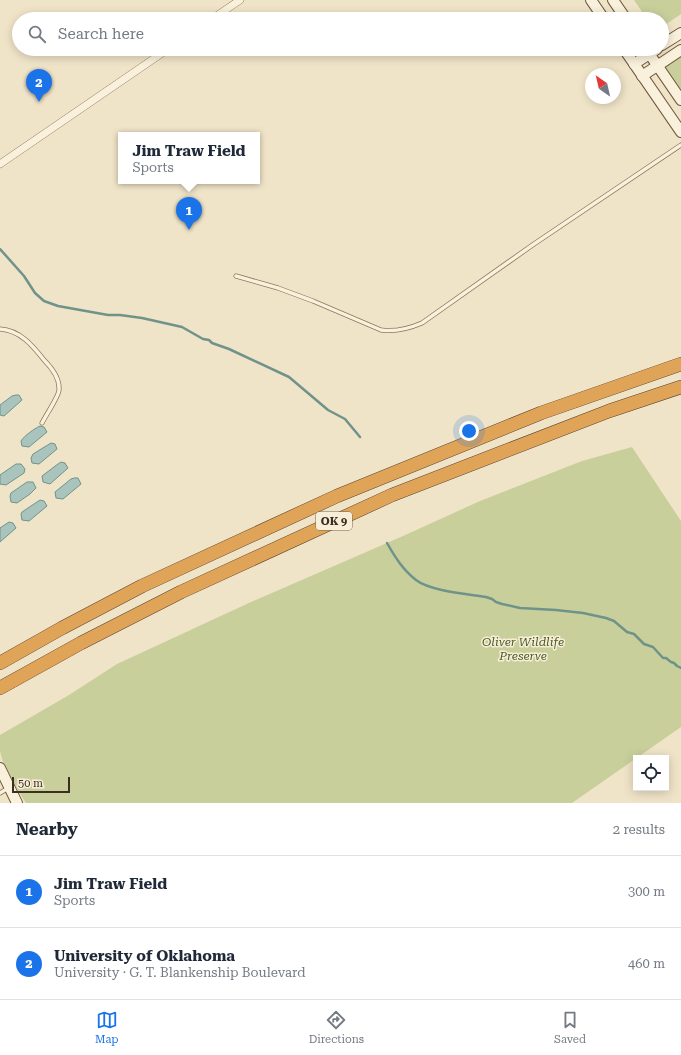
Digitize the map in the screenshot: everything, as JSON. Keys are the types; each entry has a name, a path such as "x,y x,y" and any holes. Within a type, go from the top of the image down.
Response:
{"highway":[{"name":"OK 9","path":"0,663 62,628 142,586 337,496 541,412 681,364"},
{"name":"OK 9","path":"0,688 81,643 181,592 392,495 609,411 681,387"}],"main road":[{"path":"591,0 599,12"},
{"path":"613,0 621,12"},
{"path":"669,41 681,33"},
{"path":"642,76 681,50"},
{"path":"629,56 681,132"},
{"path":"634,64 644,56"},
{"path":"653,56 658,66 681,100"},
{"path":"0,768 15,803"},
{"path":"2,788 15,803"}],"street":[{"path":"222,12 240,0"},
{"path":"0,164 158,56"}],"lane":[{"path":"236,276 306,298 380,330 390,331 409,328 422,323 515,257 681,145"},
{"path":"0,329 22,337 31,344 53,370 58,379 59,391 42,423"}],"green space":[{"path":"634,0 681,0 681,14 669,22 669,12 642,12"},
{"path":"681,56 681,91 664,66"},
{"name":"Oliver Wildlife Preserve","path":"632,447 681,521 681,727 641,755 633,755 633,760 572,803 26,803 11,778 4,765 0,751 0,735 69,695 117,664 251,602 480,501 582,461"}],"water":[{"path":"19,395 22,400 4,416 0,415 0,405 12,396"},
{"path":"40,426 44,427 47,432 29,447 22,446 21,441 30,432"},
{"path":"51,443 55,444 57,449 39,464 32,463 31,458 33,454"},
{"path":"61,462 65,463 68,468 50,484 43,482 42,476"},
{"path":"16,464 21,464 25,469 24,473 6,485 0,484 0,475"},
{"path":"74,478 78,478 81,484 63,499 56,498 55,492"},
{"path":"27,482 33,482 36,488 17,503 11,502 11,493"},
{"path":"40,500 44,501 47,506 29,521 22,520 22,512"},
{"path":"9,522 13,523 16,528 0,542 0,528"}],"waterway":[{"path":"0,249 24,276 35,293 44,301 58,306 108,315 142,318 182,327 203,339 209,340 212,343 229,349 289,377 328,410 345,419 360,437"},
{"path":"387,543 403,568 422,584 450,592 486,597 502,604 520,608 583,613 606,618 614,621 627,632 634,634 644,644 653,647 663,658 666,658 681,668"}],"place":[{"name":"University of Oklahoma","path":"39,102"},
{"name":"Jim Traw Field","path":"189,230"}]}
